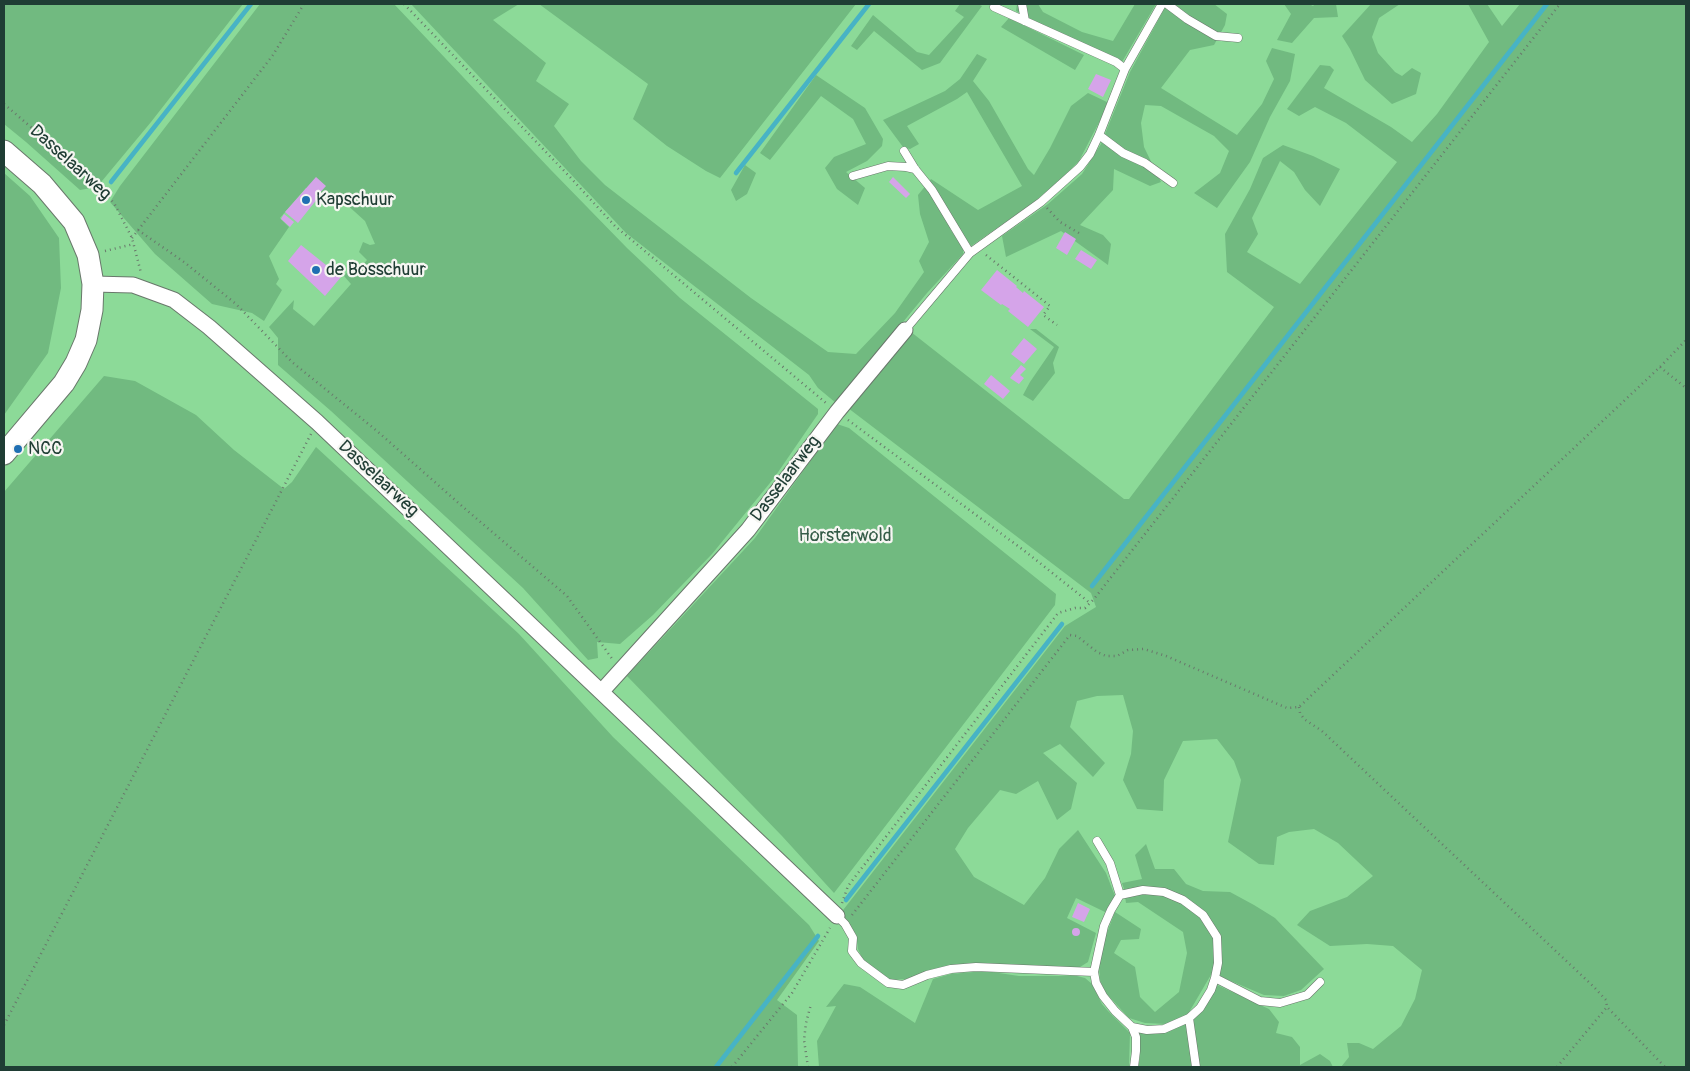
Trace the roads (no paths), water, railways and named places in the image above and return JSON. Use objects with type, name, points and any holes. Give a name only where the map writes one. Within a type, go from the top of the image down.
[{"type":"street","name":"Dasselaarweg","points":[[4,151],[42,184],[74,222],[88,256],[94,284],[92,310],[86,340],[76,364],[64,383],[4,454]]},
{"type":"street","name":"Dasselaarweg","points":[[94,284],[133,285],[140,287],[174,300],[209,327],[317,422],[841,920]]},
{"type":"street","name":"Dasselaarweg","points":[[602,691],[748,530],[837,412],[904,330]]},
{"type":"lane","points":[[1022,4],[1025,21]]},
{"type":"lane","points":[[904,330],[970,253],[1041,202],[1080,167],[1090,154],[1100,135],[1126,69],[1162,4]]},
{"type":"lane","points":[[1168,4],[1216,36],[1238,38]]},
{"type":"lane","points":[[994,7],[1116,62],[1126,69]]},
{"type":"lane","points":[[1100,135],[1123,153],[1145,163],[1173,183]]},
{"type":"lane","points":[[904,151],[932,190],[970,253]]},
{"type":"lane","points":[[853,176],[888,166],[916,169]]},
{"type":"lane","points":[[1097,841],[1110,863],[1120,895]]},
{"type":"lane","points":[[1132,1027],[1147,1030],[1164,1029],[1189,1018],[1200,1008],[1211,990],[1215,978],[1218,963],[1217,937],[1203,916],[1183,900],[1164,892],[1143,890],[1120,895],[1104,926],[1094,972],[1096,983],[1104,996],[1115,1011],[1132,1027],[1136,1037],[1134,1067]]},
{"type":"lane","points":[[841,920],[853,938],[852,951],[861,963],[888,983],[903,984],[951,969],[976,967],[1094,972]]},
{"type":"lane","points":[[1215,978],[1260,1001],[1280,1003],[1307,995],[1320,982]]},
{"type":"lane","points":[[1189,1018],[1196,1067]]},
{"type":"waterway","points":[[111,182],[251,4]]},
{"type":"waterway","points":[[736,173],[869,4]]},
{"type":"waterway","points":[[1092,586],[1547,4]]},
{"type":"waterway","points":[[846,900],[1062,624]]},
{"type":"waterway","points":[[716,1067],[818,936]]},
{"type":"place","name":"Kapschuur","points":[[306,200]]},
{"type":"place","name":"de Bosschuur","points":[[316,270]]},
{"type":"place","name":"NCC","points":[[18,449]]},
{"type":"park label","name":"Horsterwold","points":[[845,536]]}]
